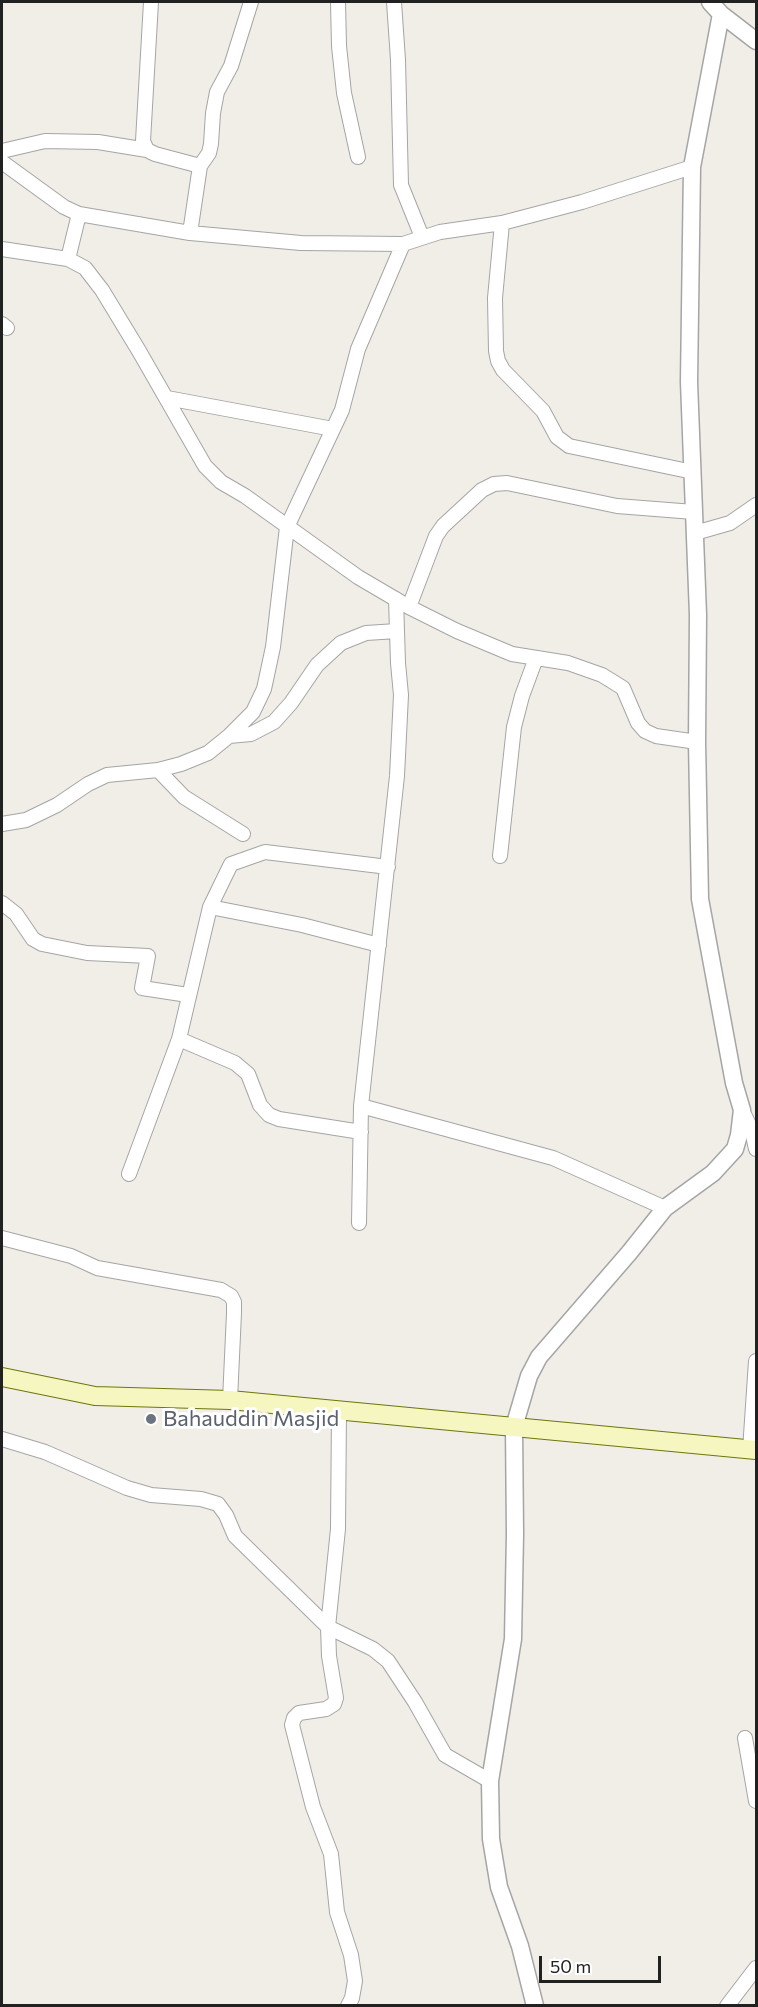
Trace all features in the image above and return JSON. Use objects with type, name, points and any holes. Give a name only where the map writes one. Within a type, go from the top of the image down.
[{"type":"main road","points":[[2,1377],[95,1396],[230,1400],[753,1450]]},
{"type":"street","points":[[147,150],[143,141],[151,2]]},
{"type":"street","points":[[190,233],[200,166],[209,153],[211,144],[217,92],[231,66],[251,2]]},
{"type":"street","points":[[338,2],[339,46],[344,93],[358,156]]},
{"type":"street","points":[[394,2],[401,185],[422,237]]},
{"type":"street","points":[[718,6],[756,41]]},
{"type":"street","points":[[718,6],[692,167],[689,382],[698,615],[697,742],[700,899],[729,1060],[742,1110],[752,1131],[756,1149]]},
{"type":"street","points":[[2,151],[45,141],[98,142],[147,150],[200,166]]},
{"type":"street","points":[[2,162],[64,207],[79,214],[190,233],[301,243],[403,244],[440,232],[501,223],[582,202],[692,167]]},
{"type":"street","points":[[68,259],[79,214]]},
{"type":"street","points":[[501,223],[495,298],[496,351],[498,362],[503,370],[543,411],[557,437],[569,446],[693,472]]},
{"type":"street","points":[[2,825],[26,820],[57,806],[88,784],[106,775],[158,770],[182,764],[208,753],[254,712],[264,689],[273,647],[286,527],[342,410],[358,349],[403,244]]},
{"type":"street","points":[[2,249],[68,259],[85,268],[102,290],[205,466],[221,482],[358,577],[409,607],[457,631],[512,654],[568,663],[602,675],[623,688],[638,723],[645,731],[656,736],[697,742]]},
{"type":"street","points":[[167,398],[333,429]]},
{"type":"street","points":[[409,607],[436,536],[443,526],[482,490],[494,484],[507,483],[618,506],[694,512]]},
{"type":"street","points":[[695,533],[730,523],[756,506]]},
{"type":"street","points":[[359,1223],[361,1106],[397,776],[401,706],[396,599]]},
{"type":"street","points":[[229,736],[251,734],[274,722],[291,703],[317,665],[341,643],[366,633],[397,632]]},
{"type":"street","points":[[500,856],[514,727],[536,658]]},
{"type":"street","points":[[158,770],[184,797],[243,834]]},
{"type":"street","points":[[129,1174],[179,1039],[210,907],[231,864],[265,852],[387,867]]},
{"type":"street","points":[[2,903],[16,914],[33,939],[42,944],[87,953],[148,956],[141,988],[188,995]]},
{"type":"street","points":[[210,907],[302,925],[379,945]]},
{"type":"street","points":[[179,1039],[235,1063],[248,1074],[260,1105],[268,1115],[279,1119],[361,1132]]},
{"type":"street","points":[[361,1106],[553,1158],[665,1208]]},
{"type":"street","points":[[535,2006],[520,1946],[500,1887],[491,1839],[490,1781],[513,1639],[514,1426],[529,1376],[538,1357],[665,1208],[712,1173],[735,1149],[742,1110]]},
{"type":"street","points":[[2,1238],[71,1256],[97,1268],[221,1290],[231,1296],[234,1302],[234,1313],[230,1400]]},
{"type":"street","points":[[753,1450],[756,1361]]},
{"type":"street","points":[[339,1410],[338,1530],[328,1627],[329,1656],[336,1692],[334,1704],[326,1709],[299,1713],[292,1725],[313,1807],[331,1854],[337,1912],[351,1955],[355,1981],[348,2006]]},
{"type":"street","points":[[2,1439],[45,1452],[127,1488],[151,1495],[201,1499],[218,1504],[236,1536],[328,1627],[373,1649],[388,1661],[415,1702],[445,1755],[490,1781]]},
{"type":"street","points":[[746,1738],[756,1801]]},
{"type":"street","points":[[727,2006],[756,1968]]},
{"type":"place","name":"Bahauddin Masjid","points":[[151,1419]]}]
